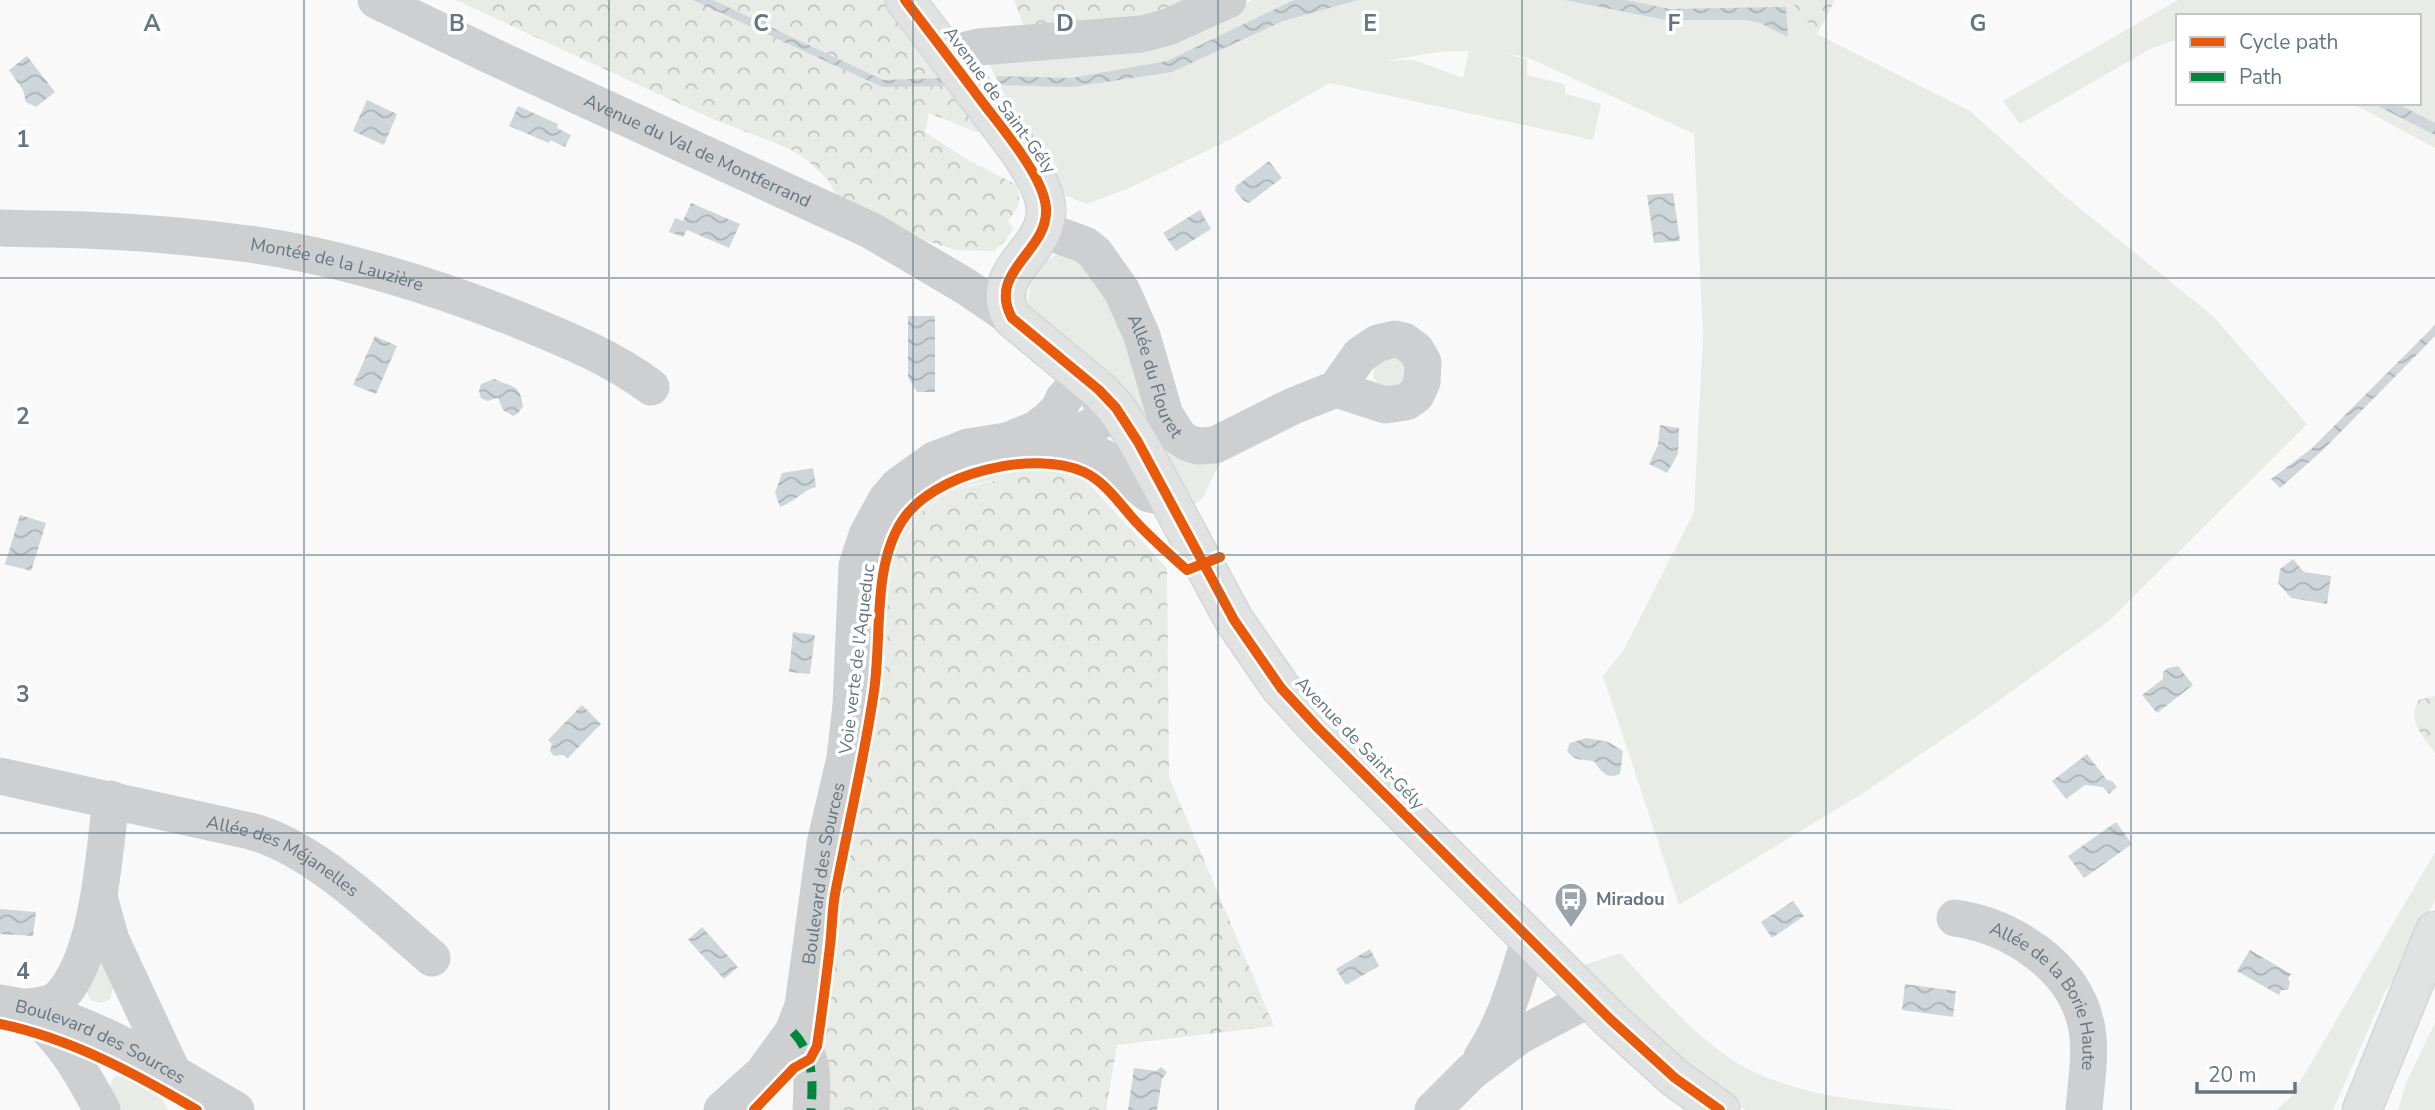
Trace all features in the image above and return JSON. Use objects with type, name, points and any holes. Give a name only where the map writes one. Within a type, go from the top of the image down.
[{"type":"street","name":"Avenue du Val de Montferrand","points":[[376,0],[870,230],[965,286],[1012,318]]},
{"type":"street","name":"Avenue de Saint-Gély","points":[[905,0],[1012,142],[1043,192],[1046,210],[1040,231],[1006,286],[1005,305],[1012,318],[1091,384],[1129,426],[1234,620],[1281,688],[1589,999],[1675,1079],[1720,1110]]},
{"type":"street","points":[[950,58],[962,51],[979,47],[1142,34],[1168,27],[1228,0]]},
{"type":"street","name":"Montée de la Lauzière","points":[[0,228],[105,231],[185,238],[251,245],[315,257],[376,273],[497,312],[607,359],[632,372],[651,387]]},
{"type":"street","name":"Allée du Flouret","points":[[1040,231],[1085,245],[1095,253],[1122,290],[1142,336],[1165,415],[1180,437],[1188,443],[1198,446],[1215,445],[1293,406],[1336,389]]},
{"type":"street","name":"Boulevard des Sources","points":[[1024,442],[1059,409],[1064,398],[1091,384]]},
{"type":"street","name":"Boulevard des Sources","points":[[722,1110],[763,1073],[793,1032],[803,1006],[825,844],[845,758],[851,705],[857,566],[860,550],[886,500],[898,486],[948,453],[968,447],[1024,442],[1077,448],[1102,457],[1149,494],[1168,498]]},
{"type":"street","name":"Allée des Méjanelles","points":[[0,776],[250,831],[284,843],[347,886],[432,958]]},
{"type":"street","points":[[13,1005],[48,1004],[60,998],[76,974],[90,936],[98,896],[111,799]]},
{"type":"street","points":[[98,896],[111,940],[187,1100],[187,1110]]},
{"type":"street","name":"Allée de la Borie Haute","points":[[1955,918],[1975,920],[1995,927],[2036,952],[2060,974],[2078,999],[2087,1027],[2084,1110]]},
{"type":"street","points":[[2362,1110],[2435,930]]},
{"type":"street","points":[[1471,1072],[1497,1033],[1530,939]]},
{"type":"street","points":[[89,1028],[108,1031],[130,1019],[130,990],[126,970]]},
{"type":"street","points":[[1433,1110],[1471,1072],[1519,1036],[1589,999]]},
{"type":"street","points":[[13,1005],[56,1035],[76,1061],[103,1110]]},
{"type":"street","name":"Boulevard des Sources","points":[[13,1005],[89,1028],[236,1110]]},
{"type":"street","points":[[793,1032],[804,1044],[810,1059],[811,1110]]},
{"type":"street","points":[[103,1110],[99,1083],[105,1065],[112,1057],[136,1052]]},
{"type":"green space","points":[[456,0],[886,0],[986,132],[976,132],[929,113],[925,132],[968,160],[1017,185],[1018,204],[1008,221],[1013,229],[994,251],[955,250],[925,240],[837,197],[828,180],[807,160],[790,149],[708,117]]},
{"type":"green space","points":[[1014,0],[1188,0],[1161,13],[1026,32]]},
{"type":"green space","points":[[1253,0],[1742,0],[1794,5],[1817,34],[1970,111],[2060,192],[2214,317],[2307,424],[2110,620],[1979,715],[1860,795],[1679,905],[1603,676],[1623,651],[1694,512],[1703,337],[1694,134],[1529,58],[1495,51],[1527,59],[1527,75],[1564,84],[1566,94],[1601,104],[1593,140],[1330,83],[1231,139],[1129,188],[1087,204],[1066,196],[1030,145],[987,60],[1211,19]],"holes":[[[1469,51],[1463,78],[1414,60],[1386,61],[1438,52]]]},
{"type":"green space","points":[[1742,0],[1835,0],[1817,34],[1794,5]]},
{"type":"green space","points":[[2178,0],[2435,0],[2435,148],[2356,105],[2421,105],[2421,14],[2176,14],[2176,40],[2150,49],[2020,124],[2003,101]]},
{"type":"green space","points":[[1060,253],[1073,254],[1105,286],[1149,400],[1222,458],[1203,498],[1189,508],[1028,312],[1029,293],[1034,277],[1044,264]]},
{"type":"green space","points":[[1389,352],[1410,367],[1401,387],[1380,386],[1374,378],[1373,367]]},
{"type":"green space","points":[[988,457],[1069,457],[1100,475],[1089,484],[1060,476],[1037,475],[1015,476],[966,486],[933,504],[917,520],[905,539],[892,583],[887,653],[831,1026],[815,1027],[872,575],[889,522],[922,485]]},
{"type":"green space","points":[[1022,474],[1070,475],[1089,484],[1167,568],[1169,777],[1274,1026],[1117,1045],[1106,1110],[825,1110],[821,1056],[826,1009],[843,887],[875,728],[887,653],[888,599],[900,548],[922,512],[945,496],[956,490]]},
{"type":"green space","points":[[2435,696],[2435,753],[2421,734],[2414,714],[2419,700]]},
{"type":"green space","points":[[2435,852],[2435,899],[2413,952],[2386,989],[2333,1110],[2276,1110],[2291,1097]]},
{"type":"green space","points":[[97,953],[113,987],[110,999],[101,1003],[90,1000],[86,988]]},
{"type":"green space","points":[[1620,953],[1699,1034],[1728,1057],[1752,1071],[1779,1082],[1838,1097],[1956,1110],[1745,1110],[1702,1086],[1578,967]]},
{"type":"green space","points":[[2435,1023],[2435,1110],[2398,1110],[2406,1083]]},
{"type":"green space","points":[[117,1076],[147,1087],[159,1097],[168,1110],[121,1110],[109,1088]]},
{"type":"water","points":[[693,0],[713,0],[883,80],[944,78],[945,86],[882,87]]},
{"type":"water","points":[[1294,0],[1358,0],[1283,21],[1172,72],[1072,87],[999,85],[996,76],[1072,78],[1167,61]]},
{"type":"water","points":[[1565,0],[1625,0],[1670,9],[1786,7],[1788,37],[1760,23],[1747,20],[1666,20]]},
{"type":"water","points":[[27,56],[55,92],[36,107],[26,102],[23,90],[9,70]]},
{"type":"water","points":[[367,100],[397,114],[384,145],[353,131]]},
{"type":"water","points":[[2376,105],[2400,105],[2435,123],[2435,135]]},
{"type":"water","points":[[518,106],[558,124],[557,128],[571,135],[565,147],[509,126]]},
{"type":"water","points":[[1269,161],[1282,178],[1249,203],[1244,201],[1235,191],[1236,186]]},
{"type":"water","points":[[1673,193],[1680,241],[1654,243],[1647,195]]},
{"type":"water","points":[[691,203],[740,224],[729,248],[687,230],[683,237],[669,232],[675,218],[683,221]]},
{"type":"water","points":[[1200,210],[1211,229],[1176,251],[1163,233]]},
{"type":"water","points":[[908,316],[935,316],[935,392],[917,392],[908,377]]},
{"type":"water","points":[[2435,325],[2435,336],[2323,450],[2280,488],[2271,479],[2311,449]]},
{"type":"water","points":[[375,336],[397,346],[376,394],[353,385]]},
{"type":"water","points":[[494,379],[518,390],[523,407],[517,414],[513,416],[503,410],[498,398],[487,401],[481,398],[481,384]]},
{"type":"water","points":[[1660,425],[1679,428],[1678,454],[1667,473],[1649,464],[1658,445]]},
{"type":"water","points":[[813,468],[816,487],[780,507],[775,493],[782,473]]},
{"type":"water","points":[[20,515],[46,523],[31,571],[5,564]]},
{"type":"water","points":[[2293,559],[2304,572],[2331,576],[2327,604],[2291,598],[2278,583],[2280,569]]},
{"type":"water","points":[[793,632],[815,635],[810,674],[789,672]]},
{"type":"water","points":[[2178,666],[2193,685],[2157,713],[2142,695],[2163,679],[2163,672]]},
{"type":"water","points":[[582,705],[601,724],[568,758],[563,755],[554,756],[550,751],[552,744],[548,740]]},
{"type":"water","points":[[1587,738],[1608,742],[1623,751],[1620,774],[1608,775],[1602,772],[1595,762],[1570,754],[1567,750],[1570,743]]},
{"type":"water","points":[[2087,754],[2107,780],[2117,787],[2109,794],[2103,787],[2085,785],[2066,799],[2052,781]]},
{"type":"water","points":[[2116,822],[2132,844],[2084,878],[2068,856]]},
{"type":"water","points":[[1793,901],[1804,916],[1772,938],[1761,922]]},
{"type":"water","points":[[0,909],[36,912],[33,936],[0,934]]},
{"type":"water","points":[[702,927],[738,967],[724,979],[688,940]]},
{"type":"water","points":[[1370,949],[1379,966],[1346,985],[1336,969]]},
{"type":"water","points":[[2250,950],[2291,974],[2288,990],[2281,990],[2279,995],[2237,971]]},
{"type":"water","points":[[1905,984],[1956,991],[1953,1017],[1902,1010]]},
{"type":"water","points":[[1161,1067],[1167,1072],[1162,1079],[1157,1110],[1128,1110],[1134,1068],[1156,1071]]},
{"type":"marked path","points":[[793,1032],[805,1049],[811,1068],[811,1110]]},
{"type":"cycle path","points":[[905,0],[1021,153],[1043,196],[1046,208],[1044,223],[1038,237],[1012,274],[1007,287],[1006,302],[1012,318],[1099,390],[1116,408],[1138,442],[1234,620],[1281,688],[1611,1020],[1675,1078],[1720,1110]]},
{"type":"cycle path","name":"Voie verte de l'Aqueduc","points":[[754,1110],[794,1068],[810,1059],[817,1046],[835,894],[874,691],[882,581],[893,539],[902,521],[916,504],[960,478],[986,470],[1039,463],[1063,466],[1092,476],[1187,570],[1220,557]]},
{"type":"cycle path","points":[[0,1024],[27,1030],[77,1048],[126,1070],[197,1110]]},
{"type":"place","name":"Miradou","points":[[1571,929]]}]
